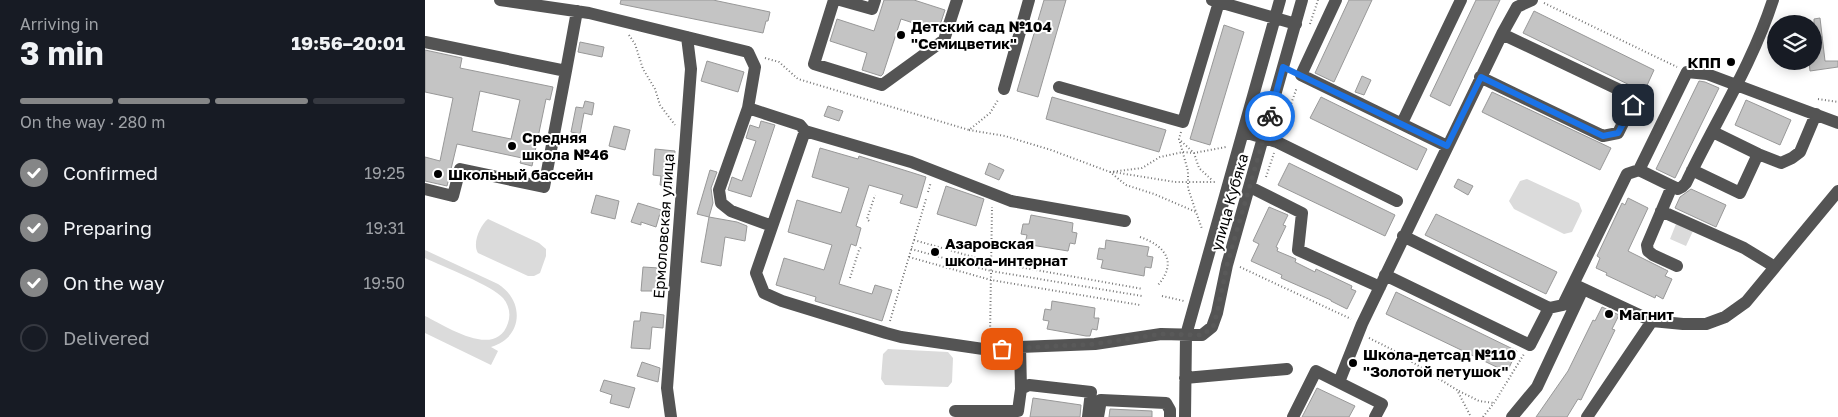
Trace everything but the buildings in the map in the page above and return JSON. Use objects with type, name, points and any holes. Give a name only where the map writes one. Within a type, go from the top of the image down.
[{"type":"street","points":[[500,0],[534,3],[583,12],[748,52],[755,67],[748,108],[719,190],[721,203],[731,211],[772,226]]},
{"type":"street","points":[[425,189],[453,196],[459,170],[544,186],[566,71],[583,12],[592,0]]},
{"type":"street","points":[[834,0],[814,64],[882,85],[944,40],[957,0]]},
{"type":"street","points":[[841,0],[872,10],[875,0]]},
{"type":"street","points":[[1004,89],[1029,0]]},
{"type":"street","name":"улица Кубяка","points":[[1185,417],[1186,336],[1280,0]]},
{"type":"street","name":"улица Кубяка","points":[[1186,336],[1202,335],[1213,327],[1227,265],[1255,190],[1264,138],[1302,0]]},
{"type":"street","points":[[1301,75],[1336,0]]},
{"type":"street","points":[[1402,123],[1461,0]]},
{"type":"street","points":[[1339,382],[1359,331],[1403,236],[1502,34],[1517,7],[1532,0]]},
{"type":"street","points":[[1403,236],[1549,308],[1563,305],[1627,174],[1639,170],[1678,189],[1682,187],[1744,73],[1764,30],[1773,0]]},
{"type":"street","points":[[1059,87],[1183,122],[1215,1],[1295,24]]},
{"type":"street","points":[[1481,77],[1603,136],[1618,133],[1633,105],[1626,94],[1502,34]]},
{"type":"street","name":"Ермоловская улица","points":[[671,417],[667,388],[691,69],[687,37]]},
{"type":"street","points":[[425,42],[566,71]]},
{"type":"street","points":[[1283,67],[1447,146]]},
{"type":"street","points":[[1639,170],[1687,72],[1707,74],[1838,123]]},
{"type":"street","points":[[748,108],[800,125],[805,131],[911,162],[1011,201],[1125,221]]},
{"type":"street","points":[[1713,132],[1781,163],[1800,152],[1815,114]]},
{"type":"street","points":[[805,131],[756,273],[764,292],[782,301],[901,337],[989,350],[1095,344],[1161,334],[1186,336]]},
{"type":"street","points":[[1244,132],[1277,142],[1397,201]]},
{"type":"street","points":[[1692,170],[1740,193],[1759,154]]},
{"type":"street","points":[[1672,186],[1647,245],[1648,251],[1653,255],[1677,266]]},
{"type":"street","points":[[1255,190],[1302,213],[1298,250],[1380,287]]},
{"type":"street","points":[[1512,417],[1537,387],[1580,287],[1652,321],[1706,324],[1725,317],[1746,302],[1838,191]]},
{"type":"street","points":[[1661,211],[1743,248],[1775,267]]},
{"type":"street","points":[[1385,275],[1530,345],[1549,308]]},
{"type":"street","points":[[1587,417],[1652,321]]},
{"type":"street","points":[[955,411],[1018,414],[1021,389],[1020,347]]},
{"type":"street","points":[[1185,378],[1287,369]]},
{"type":"street","points":[[1293,417],[1316,371],[1382,404],[1375,417]]},
{"type":"street","points":[[1021,389],[1029,385],[1091,392],[1089,417]]},
{"type":"street","points":[[1098,417],[1101,400],[1166,403],[1170,410],[1170,417]]},
{"type":"path","points":[[1537,0],[1687,72]]},
{"type":"path","points":[[617,20],[635,44],[643,69],[655,89],[660,104],[686,138]]},
{"type":"path","points":[[1255,190],[1277,142],[1301,75]]},
{"type":"path","points":[[1818,99],[1838,102]]},
{"type":"path","points":[[1183,122],[1179,139],[1188,171],[1187,188],[1202,229]]},
{"type":"path","points":[[969,130],[1005,136],[1110,172],[1175,182],[1221,182]]},
{"type":"path","points":[[1179,139],[1194,153],[1199,168],[1213,181]]},
{"type":"path","points":[[1110,172],[1142,168],[1160,156],[1183,152],[1194,153],[1231,146]]},
{"type":"path","points":[[1110,172],[1125,185],[1153,194],[1196,212]]},
{"type":"path","points":[[989,350],[992,193]]},
{"type":"path","points":[[869,222],[867,219],[875,195]]},
{"type":"path","points":[[886,333],[926,199]]},
{"type":"path","points":[[1140,237],[1153,241],[1164,251],[1169,264],[1165,278],[1157,286]]},
{"type":"path","points":[[914,240],[991,262],[1143,289]]},
{"type":"path","points":[[850,278],[861,247]]},
{"type":"path","points":[[911,249],[991,271],[1142,296]]},
{"type":"path","points":[[909,257],[991,280],[1140,306]]},
{"type":"path","points":[[1237,261],[1240,267],[1393,350],[1457,390],[1479,401],[1494,404]]},
{"type":"path","points":[[1483,417],[1494,404],[1530,345]]},
{"type":"path","points":[[1457,390],[1471,417]]},
{"type":"shaded area","points":[[1527,179],[1579,203],[1582,211],[1572,232],[1564,234],[1514,209],[1509,201],[1520,181]]},
{"type":"shaded area","points":[[488,219],[539,243],[546,249],[546,256],[540,273],[528,276],[478,253],[476,240],[482,226]]},
{"type":"shaded area","points":[[1676,224],[1693,231],[1686,246],[1670,239]]},
{"type":"shaded area","points":[[425,250],[498,284],[507,291],[513,300],[517,318],[514,328],[502,342],[491,347],[498,351],[491,365],[425,333],[425,316],[470,337],[482,340],[493,339],[502,334],[508,323],[509,310],[507,304],[503,298],[489,288],[425,258]]},
{"type":"shaded area","points":[[888,349],[948,352],[953,358],[952,382],[948,387],[885,385],[881,379],[883,354]]},
{"type":"way so far","points":[[1002,349],[1095,344],[1161,334],[1202,335],[1213,327],[1227,265],[1270,116]]},
{"type":"place","name":"Детский сад №104 \"Семицветик\"","points":[[901,35]]},
{"type":"place","name":"КПП","points":[[1731,62]]},
{"type":"place","name":"Средняя школа №46","points":[[512,146]]},
{"type":"place","name":"Школьный бассейн","points":[[438,174]]},
{"type":"place","name":"Азаровская школа-интернат","points":[[935,252]]},
{"type":"place","name":"Магнит","points":[[1609,314]]},
{"type":"place","name":"Школа-детсад №110 \"Золотой петушок\"","points":[[1353,363]]},
{"type":"route","points":[[1270,116],[1283,67],[1447,146],[1481,77],[1603,136],[1618,133],[1633,105]]}]
